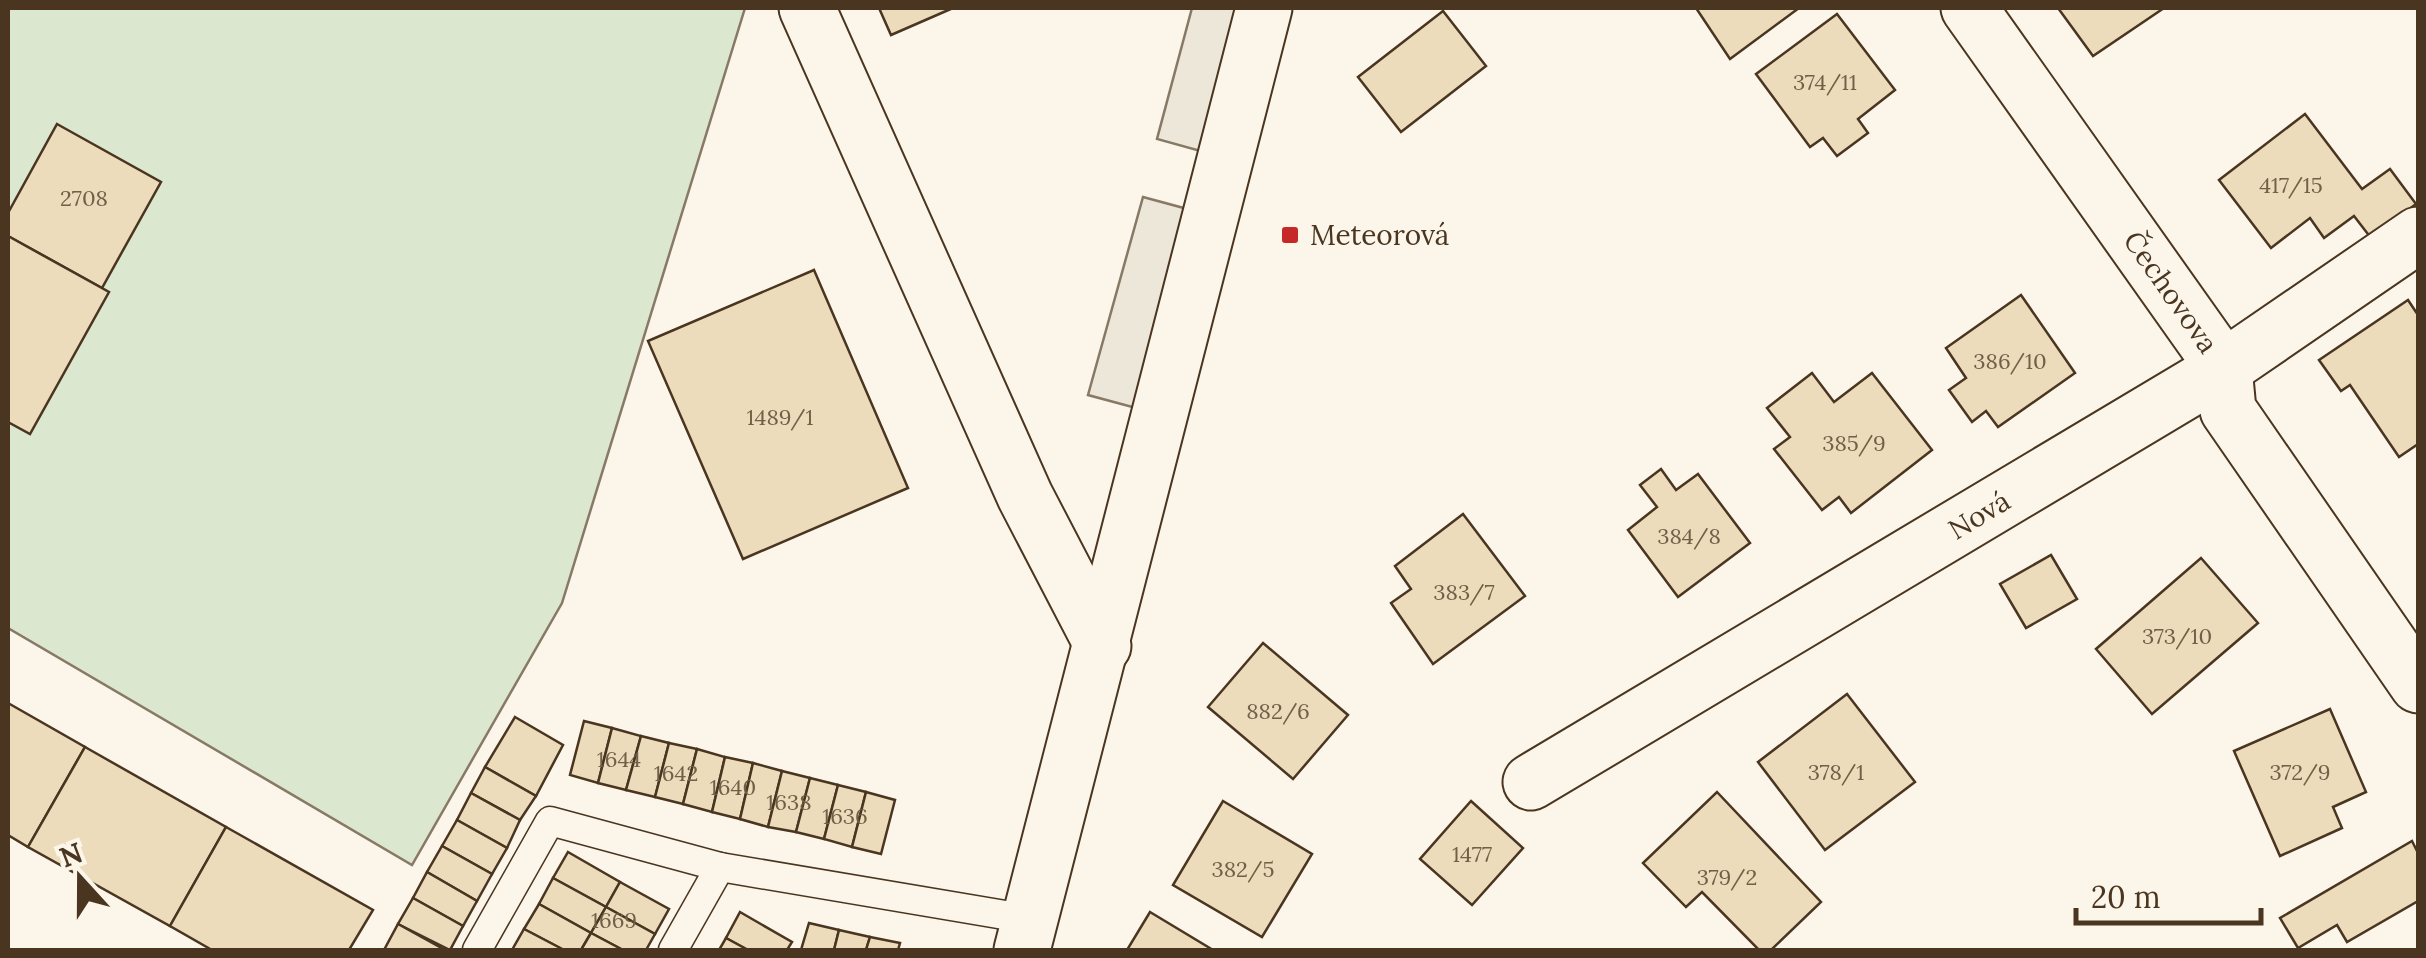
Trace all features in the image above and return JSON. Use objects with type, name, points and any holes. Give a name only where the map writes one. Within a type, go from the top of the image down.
[{"type":"street","points":[[806,8],[1017,479],[1103,646]]},
{"type":"street","points":[[1025,935],[1103,646],[1264,8]]},
{"type":"street","name":"Čechovova","points":[[1969,8],[2224,368],[2228,410],[2418,684]]},
{"type":"street","name":"Nová","points":[[1532,782],[2224,368],[2418,235]]},
{"type":"lane","points":[[477,950],[550,821],[720,867],[1025,935]]},
{"type":"lane","points":[[672,950],[720,867]]},
{"type":"green space","points":[[8,8],[745,8],[562,603],[412,865],[8,628]]},
{"type":"shaded area","points":[[1192,8],[1242,8],[1204,152],[1157,139]]},
{"type":"shaded area","points":[[1143,197],[1191,210],[1136,408],[1088,395]]},
{"type":"building","points":[[879,8],[953,8],[891,35]]},
{"type":"building","points":[[1696,8],[1799,8],[1730,59]]},
{"type":"building","points":[[2058,8],[2164,8],[2093,56]]},
{"type":"building","points":[[1443,11],[1486,66],[1401,132],[1358,77]]},
{"type":"building","points":[[1837,14],[1895,90],[1858,119],[1868,133],[1837,156],[1823,138],[1810,147],[1756,74]]},
{"type":"building","points":[[2305,114],[2362,189],[2390,169],[2416,204],[2371,238],[2354,216],[2324,238],[2310,218],[2271,248],[2219,180]]},
{"type":"building","points":[[57,124],[161,182],[102,288],[8,236],[8,213]]},
{"type":"building","points":[[8,236],[109,292],[30,434],[8,422]]},
{"type":"building","points":[[814,270],[908,488],[743,559],[648,341]]},
{"type":"building","points":[[2021,295],[2075,373],[1998,427],[1986,411],[1972,422],[1949,390],[1966,378],[1946,348]]},
{"type":"building","points":[[2408,300],[2418,315],[2418,444],[2399,457],[2350,385],[2341,391],[2319,360]]},
{"type":"building","points":[[1812,373],[1834,402],[1872,373],[1932,450],[1851,513],[1839,497],[1822,510],[1774,449],[1790,437],[1767,408]]},
{"type":"building","points":[[1661,469],[1676,490],[1698,474],[1750,543],[1678,597],[1628,530],[1657,507],[1640,485]]},
{"type":"building","points":[[1463,514],[1525,596],[1433,664],[1391,603],[1411,589],[1395,566]]},
{"type":"building","points":[[2051,555],[2077,599],[2026,628],[2000,584]]},
{"type":"building","points":[[2201,558],[2258,623],[2152,714],[2096,649]]},
{"type":"building","points":[[1263,643],[1348,715],[1293,779],[1208,707]]},
{"type":"building","points":[[1847,694],[1915,782],[1825,850],[1758,762]]},
{"type":"building","points":[[8,703],[85,747],[28,847],[8,835]]},
{"type":"building","points":[[2330,709],[2366,792],[2333,807],[2342,828],[2280,856],[2234,751]]},
{"type":"building","points":[[515,717],[563,745],[536,796],[485,767]]},
{"type":"building","points":[[584,721],[612,728],[598,783],[570,775]]},
{"type":"building","points":[[612,728],[641,736],[626,790],[598,783]]},
{"type":"building","points":[[641,736],[669,743],[655,797],[626,790]]},
{"type":"building","points":[[669,743],[697,749],[683,804],[655,797]]},
{"type":"building","points":[[85,747],[226,827],[170,926],[28,847]]},
{"type":"building","points":[[697,749],[725,757],[712,812],[683,804]]},
{"type":"building","points":[[725,757],[753,763],[740,819],[712,812]]},
{"type":"building","points":[[753,763],[782,771],[768,827],[740,819]]},
{"type":"building","points":[[485,767],[536,796],[520,820],[471,793]]},
{"type":"building","points":[[782,771],[810,778],[796,832],[768,827]]},
{"type":"building","points":[[810,778],[838,785],[824,839],[796,832]]},
{"type":"building","points":[[838,785],[866,792],[852,847],[824,839]]},
{"type":"building","points":[[866,792],[895,800],[881,854],[852,847]]},
{"type":"building","points":[[1717,792],[1821,902],[1771,950],[1759,950],[1702,892],[1686,907],[1643,863]]},
{"type":"building","points":[[471,793],[520,820],[507,848],[457,820]]},
{"type":"building","points":[[1223,801],[1312,854],[1262,937],[1173,885]]},
{"type":"building","points":[[1471,801],[1523,848],[1472,905],[1420,859]]},
{"type":"building","points":[[457,820],[507,848],[492,874],[442,846]]},
{"type":"building","points":[[226,827],[373,910],[349,950],[212,950],[170,926]]},
{"type":"building","points":[[2412,841],[2418,853],[2418,901],[2347,942],[2337,925],[2298,948],[2280,918]]},
{"type":"building","points":[[442,846],[492,874],[477,901],[427,872]]},
{"type":"building","points":[[568,852],[620,882],[606,907],[553,878]]},
{"type":"building","points":[[427,872],[477,901],[463,926],[413,898]]},
{"type":"building","points":[[553,878],[606,907],[591,933],[539,904]]},
{"type":"building","points":[[620,882],[669,909],[655,934],[606,907]]},
{"type":"building","points":[[413,898],[463,926],[450,950],[398,924]]},
{"type":"building","points":[[539,904],[591,933],[581,950],[564,950],[524,929]]},
{"type":"building","points":[[606,907],[655,934],[646,950],[623,950],[591,933]]},
{"type":"building","points":[[740,912],[792,942],[787,950],[748,950],[726,938]]},
{"type":"building","points":[[1150,912],[1213,950],[1127,950]]},
{"type":"building","points":[[809,923],[839,930],[834,950],[801,950]]},
{"type":"building","points":[[398,924],[445,950],[384,950]]},
{"type":"building","points":[[524,929],[564,950],[512,950]]},
{"type":"building","points":[[839,930],[870,937],[866,950],[834,950]]},
{"type":"building","points":[[591,933],[623,950],[581,950]]},
{"type":"building","points":[[870,937],[900,943],[898,950],[866,950]]},
{"type":"building","points":[[726,938],[748,950],[719,950]]},
{"type":"place","name":"Meteorová","points":[[1290,235]]}]
